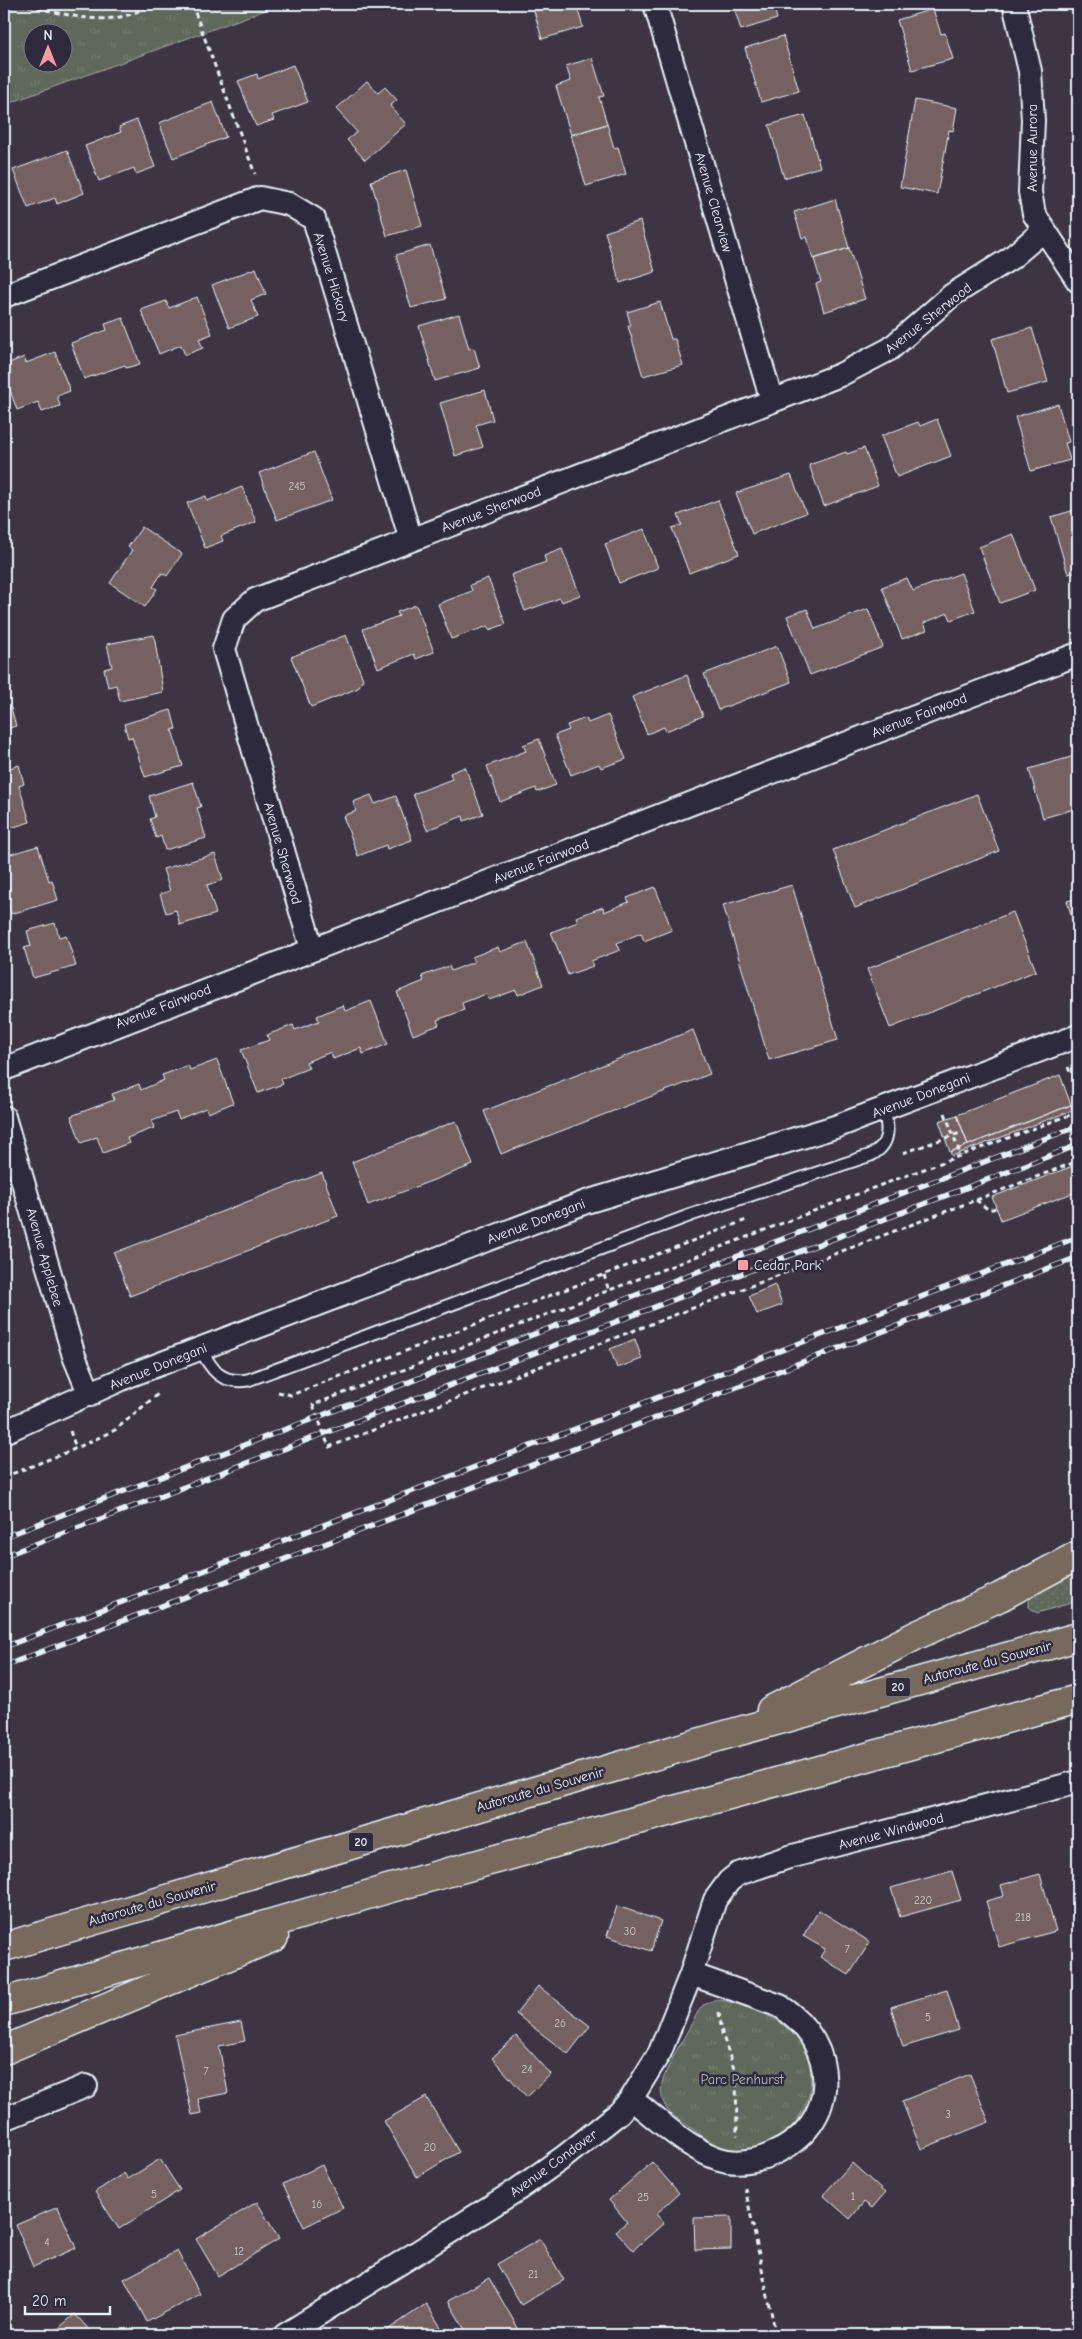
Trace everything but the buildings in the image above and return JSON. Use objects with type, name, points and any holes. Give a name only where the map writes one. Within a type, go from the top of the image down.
[{"type":"highway","points":[[718,1737],[917,1635],[1000,1597],[1078,1555]]},
{"type":"highway","name":"Autoroute du Souvenir","points":[[4,1947],[718,1737],[1078,1637]]},
{"type":"highway","points":[[4,2002],[391,1888],[1078,1699]]},
{"type":"highway","points":[[4,2050],[391,1888]]},
{"type":"street","name":"Avenue Clearview","points":[[655,4],[772,401]]},
{"type":"street","name":"Avenue Aurora","points":[[1014,4],[1030,71],[1033,120],[1030,192],[1034,214],[1078,281]]},
{"type":"street","name":"Avenue Hickory","points":[[4,296],[260,198],[289,204],[314,219],[411,540]]},
{"type":"street","name":"Avenue Sherwood","points":[[312,949],[224,649],[234,619],[255,600],[840,376],[890,349],[952,296],[1011,258],[1044,231]]},
{"type":"street","name":"Avenue Fairwood","points":[[4,1068],[1078,654]]},
{"type":"street","name":"Avenue Donegani","points":[[4,1432],[90,1395],[124,1378],[586,1202],[795,1140],[884,1110],[1078,1036]]},
{"type":"street","name":"Avenue Applebee","points":[[4,1117],[74,1356],[90,1395]]},
{"type":"street","name":"Avenue Windwood","points":[[715,1900],[729,1881],[738,1874],[759,1866],[1078,1782]]},
{"type":"street","name":"Avenue Condover","points":[[285,2335],[517,2190],[604,2126],[631,2099],[660,2052],[691,1974],[715,1900]]},
{"type":"street","points":[[631,2099],[702,2152],[740,2162],[768,2156],[784,2149],[801,2136],[817,2112],[824,2083],[822,2062],[817,2044],[810,2032],[791,2013],[780,2006],[691,1974]]},
{"type":"street","points":[[4,2119],[86,2086]]},
{"type":"lane","points":[[200,1348],[212,1370],[221,1377],[235,1381],[248,1380],[691,1215],[871,1155],[882,1148],[887,1135],[884,1110]]},
{"type":"path","points":[[4,5],[14,4]]},
{"type":"path","points":[[20,4],[99,21],[137,14],[151,4]]},
{"type":"path","points":[[192,4],[256,177]]},
{"type":"path","points":[[1068,1066],[1070,1072],[1078,1070]]},
{"type":"path","points":[[1078,1112],[313,1405],[329,1447],[1078,1161]]},
{"type":"path","points":[[944,1113],[961,1156]]},
{"type":"path","points":[[902,1154],[964,1132]]},
{"type":"path","points":[[976,1200],[989,1210],[996,1208]]},
{"type":"path","points":[[604,1275],[609,1292]]},
{"type":"path","name":"Avenue Donegani","points":[[4,1477],[115,1430],[142,1405],[161,1392]]},
{"type":"path","points":[[67,1424],[76,1448]]},
{"type":"path","points":[[719,2009],[722,2033],[736,2075],[737,2141]]},
{"type":"path","points":[[745,2184],[776,2335]]},
{"type":"green space","points":[[4,4],[282,4],[4,105]]},
{"type":"green space","points":[[1078,1563],[1078,1601],[1037,1613],[1029,1607],[1029,1596]]},
{"type":"green space","name":"Parc Penhurst","points":[[717,2000],[757,2011],[788,2029],[806,2052],[811,2078],[806,2104],[792,2126],[771,2142],[745,2150],[716,2145],[706,2139],[667,2109],[661,2093],[664,2076],[698,2012],[703,2005]]},
{"type":"railway","points":[[4,1537],[1078,1126]]},
{"type":"railway","points":[[4,1556],[1078,1145]]},
{"type":"railway","points":[[4,1647],[1078,1237]]},
{"type":"railway","points":[[4,1666],[1078,1257]]},
{"type":"place","name":"Cedar Park","points":[[743,1265]]}]
